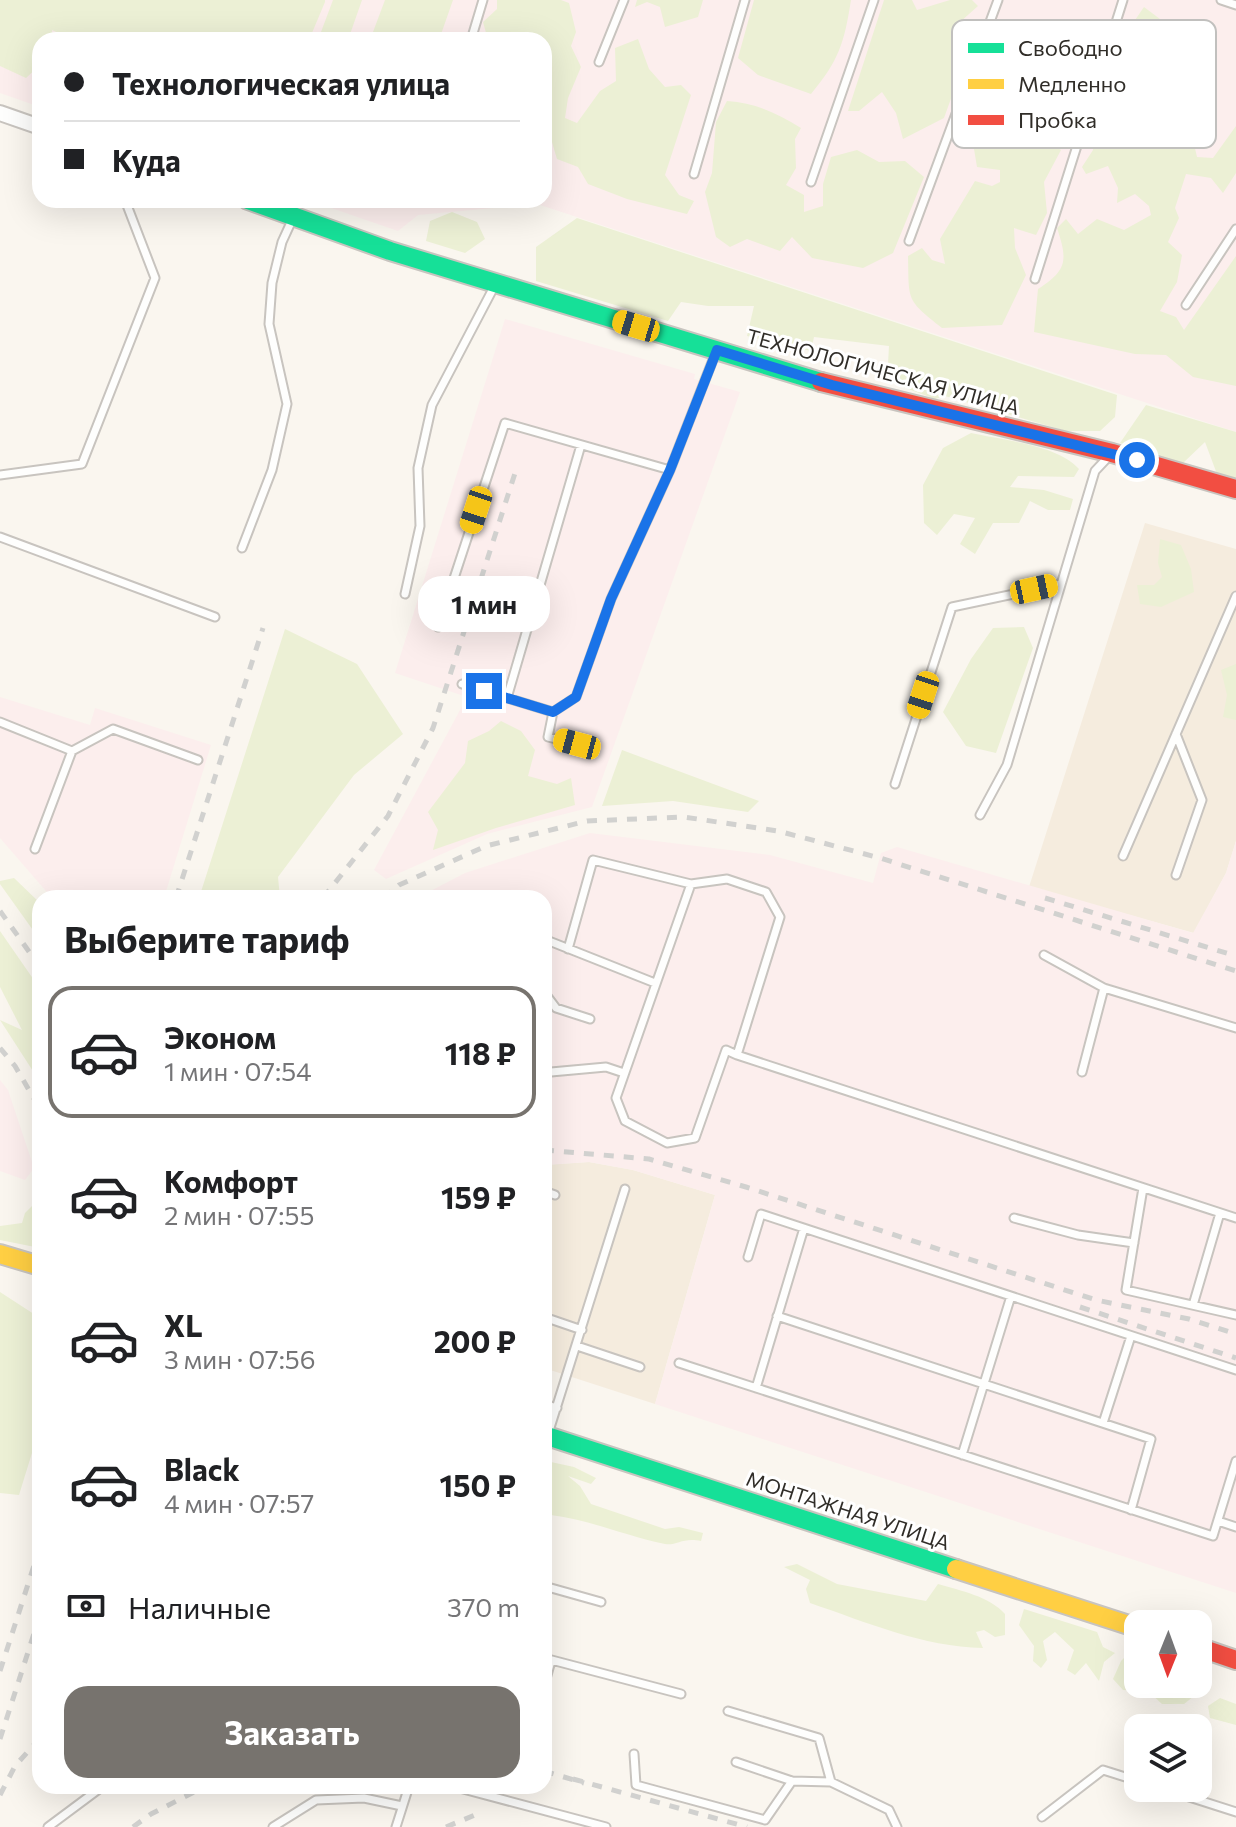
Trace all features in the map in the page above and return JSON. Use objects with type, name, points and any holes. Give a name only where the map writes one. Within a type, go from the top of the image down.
[{"type":"street","points":[[0,113],[32,124]]},
{"type":"street","name":"ТЕХНОЛОГИЧЕСКАЯ УЛИЦА","points":[[271,208],[390,251],[832,385],[1112,453],[1236,489]]},
{"type":"street","points":[[0,1254],[32,1264]]},
{"type":"street","name":"МОНТАЖНАЯ УЛИЦА","points":[[552,1438],[1124,1623]]},
{"type":"street","points":[[1212,1652],[1236,1660]]},
{"type":"lane","points":[[473,32],[483,0]]},
{"type":"lane","points":[[599,62],[624,0]]},
{"type":"lane","points":[[694,174],[745,0]]},
{"type":"lane","points":[[811,182],[874,0]]},
{"type":"lane","points":[[991,20],[998,0]]},
{"type":"lane","points":[[1117,20],[1123,0]]},
{"type":"lane","points":[[1221,0],[1236,5]]},
{"type":"lane","points":[[909,241],[952,125]]},
{"type":"lane","points":[[1035,279],[1076,148]]},
{"type":"lane","points":[[0,475],[82,464],[155,278],[128,208]]},
{"type":"lane","points":[[242,548],[272,470],[287,404],[269,324],[272,283],[282,242],[294,216]]},
{"type":"lane","points":[[1186,305],[1236,229]]},
{"type":"lane","points":[[405,594],[420,526],[418,468],[432,405],[496,283]]},
{"type":"lane","points":[[577,744],[548,737],[553,712],[576,697],[611,599],[670,470],[717,350]]},
{"type":"lane","points":[[438,627],[505,423],[670,470]]},
{"type":"lane","points":[[507,698],[581,445]]},
{"type":"lane","points":[[980,815],[1007,765],[1095,471],[1112,453]]},
{"type":"lane","points":[[0,537],[215,617]]},
{"type":"lane","points":[[895,784],[952,607],[1061,584]]},
{"type":"lane","points":[[1123,856],[1236,596]]},
{"type":"lane","points":[[462,684],[553,712]]},
{"type":"lane","points":[[0,722],[72,751]]},
{"type":"lane","points":[[35,849],[72,751],[113,729],[198,760]]},
{"type":"lane","points":[[1176,734],[1202,800],[1176,875]]},
{"type":"lane","points":[[568,949],[593,860],[691,884],[727,879],[766,892],[780,917],[737,1055]]},
{"type":"lane","points":[[691,884],[616,1098],[625,1121],[667,1143],[695,1138],[726,1050],[1236,1218]]},
{"type":"lane","points":[[552,942],[655,983]]},
{"type":"lane","points":[[1044,955],[1104,988],[1236,1028]]},
{"type":"lane","points":[[1082,1072],[1104,988]]},
{"type":"lane","points":[[552,1003],[556,1008],[590,1019]]},
{"type":"lane","points":[[552,1072],[606,1067],[624,1073]]},
{"type":"lane","points":[[1143,1188],[1126,1290],[1236,1315]]},
{"type":"lane","points":[[552,1421],[625,1189]]},
{"type":"lane","points":[[1193,1305],[1220,1213]]},
{"type":"lane","points":[[748,1257],[761,1214],[1236,1370]]},
{"type":"lane","points":[[1014,1218],[1078,1235],[1134,1243]]},
{"type":"lane","points":[[756,1388],[804,1228]]},
{"type":"lane","points":[[962,1455],[1011,1296]]},
{"type":"lane","points":[[777,1316],[1151,1439],[1131,1510]]},
{"type":"lane","points":[[552,1320],[582,1330]]},
{"type":"lane","points":[[1103,1423],[1131,1336]]},
{"type":"lane","points":[[577,1346],[640,1367]]},
{"type":"lane","points":[[679,1363],[1213,1536],[1236,1461]]},
{"type":"lane","points":[[552,1406],[557,1408]]},
{"type":"lane","points":[[1218,1521],[1236,1527]]},
{"type":"lane","points":[[552,1588],[601,1602]]},
{"type":"lane","points":[[552,1660],[681,1694]]},
{"type":"lane","points":[[728,1711],[819,1738],[831,1782]]},
{"type":"lane","points":[[634,1754],[636,1785],[765,1820],[792,1781]]},
{"type":"lane","points":[[736,1762],[792,1781],[831,1782],[889,1810],[897,1827]]},
{"type":"lane","points":[[1042,1817],[1103,1770],[1124,1777]]},
{"type":"lane","points":[[48,1827],[92,1794]]},
{"type":"lane","points":[[396,1827],[406,1794]]},
{"type":"lane","points":[[481,1794],[606,1827]]},
{"type":"lane","points":[[273,1827],[316,1800],[364,1798],[402,1806]]},
{"type":"lane","points":[[1208,1802],[1236,1812]]},
{"type":"lane","points":[[566,1817],[566,1827]]},
{"type":"shaded area","points":[[0,0],[1236,0],[1236,432],[549,208],[552,208],[552,32],[32,32],[32,104],[0,93]]},
{"type":"shaded area","points":[[331,208],[494,208],[418,215],[398,231]]},
{"type":"shaded area","points":[[505,319],[695,374],[694,379],[740,392],[592,807],[487,834],[386,879],[374,870],[467,697],[395,673]]},
{"type":"shaded area","points":[[1145,523],[1236,549],[1236,841],[1226,873],[1194,933],[1029,887]]},
{"type":"shaded area","points":[[0,697],[90,725],[95,708],[211,745],[166,890],[45,890],[0,838]]},
{"type":"shaded area","points":[[590,833],[770,855],[873,883],[881,853],[897,847],[1193,933],[1226,873],[1236,841],[1236,1593],[655,1404],[715,1195],[633,1170],[589,1162],[552,1164],[552,890],[432,890],[465,873]]},
{"type":"shaded area","points":[[0,1080],[8,1090],[32,1162],[32,1171],[25,1180],[0,1171]]},
{"type":"shaded area","points":[[589,1162],[633,1170],[715,1195],[655,1404],[552,1371],[552,1164]]},
{"type":"green space","points":[[0,0],[325,0],[312,32],[32,32],[32,72],[26,78],[0,66]]},
{"type":"green space","points":[[333,0],[362,0],[351,32],[321,32]]},
{"type":"green space","points":[[385,0],[453,0],[442,32],[373,32]]},
{"type":"green space","points":[[497,0],[561,0],[569,3],[576,32],[571,46],[581,67],[568,98],[565,118],[577,123],[600,91],[616,81],[615,48],[638,39],[649,69],[665,87],[681,85],[691,95],[665,175],[679,195],[694,201],[687,214],[627,199],[588,184],[578,167],[557,159],[552,142],[552,32],[486,32],[483,22],[497,9]]},
{"type":"green space","points":[[637,0],[703,0],[698,17],[665,27],[660,7],[647,2],[635,7]]},
{"type":"green space","points":[[754,0],[851,0],[839,51],[811,94],[758,75],[738,58]]},
{"type":"green space","points":[[884,0],[912,0],[917,10],[950,0],[972,0],[978,6],[962,20],[952,20],[952,96],[944,118],[903,139],[896,113],[882,92],[859,111],[848,111]]},
{"type":"green space","points":[[1144,7],[1160,20],[1135,20]]},
{"type":"green space","points":[[727,101],[766,110],[801,128],[795,139],[796,168],[786,185],[804,195],[804,212],[823,206],[823,184],[831,157],[857,150],[879,162],[905,161],[924,177],[893,253],[863,268],[812,258],[792,237],[780,251],[747,239],[730,247],[716,237],[705,192],[712,173],[716,122]]},
{"type":"green space","points":[[1236,126],[1236,173],[1223,193],[1211,178],[1186,174],[1175,208],[1179,218],[1168,242],[1182,255],[1177,282],[1160,311],[1176,317],[1184,330],[1236,256],[1236,386],[1193,377],[1166,355],[1135,354],[1034,332],[1038,289],[1055,276],[1062,264],[1063,249],[1057,228],[1066,219],[1078,234],[1097,219],[1124,230],[1151,215],[1149,206],[1135,194],[1117,203],[1118,188],[1108,166],[1086,174],[1082,167],[1093,150],[1195,148],[1197,157],[1213,158]]},
{"type":"green space","points":[[974,148],[1061,150],[1044,182],[1047,213],[1036,235],[1014,228],[1015,248],[1026,275],[1002,325],[942,328],[912,298],[908,256],[922,248],[932,260],[945,264],[940,239],[975,181],[992,186],[1000,182],[1000,170],[977,167]]},
{"type":"green space","points":[[452,212],[477,222],[485,239],[465,253],[426,241],[430,221]]},
{"type":"green space","points":[[577,218],[1117,395],[1115,417],[1100,431],[1066,431],[945,396],[935,399],[887,381],[889,346],[814,337],[811,351],[747,336],[754,306],[708,306],[681,302],[668,321],[536,281],[536,247]]},
{"type":"green space","points":[[1146,405],[1236,432],[1236,479],[1217,474],[1205,442],[1182,464],[1120,443]]},
{"type":"green space","points":[[971,433],[1044,449],[1070,461],[1079,469],[1074,477],[1018,476],[1010,487],[1044,490],[1073,499],[1070,510],[1048,510],[1030,501],[1019,523],[993,523],[975,554],[960,544],[975,518],[954,514],[937,535],[924,523],[923,485],[943,448]]},
{"type":"green space","points":[[1160,539],[1181,545],[1191,569],[1194,592],[1161,607],[1140,604],[1137,585],[1154,585],[1162,577],[1158,563]]},
{"type":"green space","points":[[1024,627],[1033,648],[996,753],[966,746],[943,712],[971,659],[993,628]]},
{"type":"green space","points":[[285,629],[357,664],[403,734],[354,775],[278,877],[279,890],[202,890]]},
{"type":"green space","points":[[1236,664],[1236,720],[1223,717],[1227,695],[1221,670]]},
{"type":"green space","points":[[501,721],[521,731],[535,750],[528,776],[557,784],[571,778],[575,805],[433,850],[438,830],[428,812],[465,763],[468,741]]},
{"type":"green space","points":[[622,750],[759,801],[748,812],[673,801],[602,806]]},
{"type":"green space","points":[[14,878],[32,895],[32,929],[0,884],[0,881]]},
{"type":"green space","points":[[0,931],[32,977],[32,1070],[0,1020],[22,1030],[0,987]]},
{"type":"green space","points":[[32,1206],[32,1246],[0,1240],[0,1226],[22,1223],[25,1213]]},
{"type":"green space","points":[[0,1292],[32,1313],[32,1453],[19,1495],[0,1493]]},
{"type":"green space","points":[[552,1462],[574,1467],[596,1478],[591,1484],[568,1476],[580,1486],[591,1504],[665,1529],[679,1527],[703,1533],[701,1541],[665,1544],[552,1515]]},
{"type":"green space","points":[[797,1564],[837,1584],[926,1601],[938,1584],[974,1595],[1005,1614],[1005,1635],[995,1637],[984,1630],[976,1632],[983,1648],[961,1647],[874,1625],[810,1603],[806,1589],[810,1580],[784,1567]]},
{"type":"green space","points":[[1024,1609],[1097,1632],[1103,1647],[1115,1653],[1104,1662],[1099,1681],[1086,1663],[1075,1675],[1067,1670],[1074,1650],[1055,1632],[1043,1641],[1047,1660],[1041,1668],[1033,1661],[1034,1646],[1019,1625]]},
{"type":"green space","points":[[1124,1658],[1124,1690],[1113,1679]]},
{"type":"green space","points":[[1156,1698],[1192,1698],[1184,1704],[1162,1704]]},
{"type":"green space","points":[[1220,1698],[1236,1704],[1236,1725],[1212,1719],[1208,1706]]},
{"type":"railway","points":[[329,890],[388,816],[433,728],[517,467]]},
{"type":"railway","points":[[179,890],[263,628]]},
{"type":"railway","points":[[393,890],[486,846],[587,821],[684,817],[778,831],[880,858],[1236,971]]},
{"type":"railway","points":[[1045,898],[1236,956]]},
{"type":"railway","points":[[0,911],[32,956]]},
{"type":"railway","points":[[0,1048],[32,1095]]},
{"type":"railway","points":[[552,1151],[649,1159],[746,1187],[1096,1300],[1189,1319],[1236,1334]]},
{"type":"railway","points":[[1080,1307],[1236,1358]]},
{"type":"railway","points":[[0,1671],[32,1572]]},
{"type":"railway","points":[[0,1739],[32,1640]]},
{"type":"railway","points":[[0,1795],[15,1766],[32,1747]]},
{"type":"railway","points":[[552,1773],[584,1783]]},
{"type":"railway","points":[[573,1779],[747,1827]]},
{"type":"railway","points":[[133,1827],[190,1794]]},
{"type":"railway","points":[[446,1827],[475,1815]]},
{"type":"traffic: fast","points":[[270,208],[390,251],[821,382]]},
{"type":"traffic: fast","points":[[552,1438],[956,1569]]},
{"type":"traffic: slow","points":[[0,1254],[32,1264]]},
{"type":"traffic: slow","points":[[956,1569],[1124,1623]]},
{"type":"traffic: jam","points":[[821,382],[1112,453],[1236,489]]},
{"type":"traffic: jam","points":[[1212,1652],[1236,1660]]},
{"type":"route","points":[[484,691],[553,712],[576,697],[611,599],[670,470],[717,350],[832,385],[1137,460]]}]
